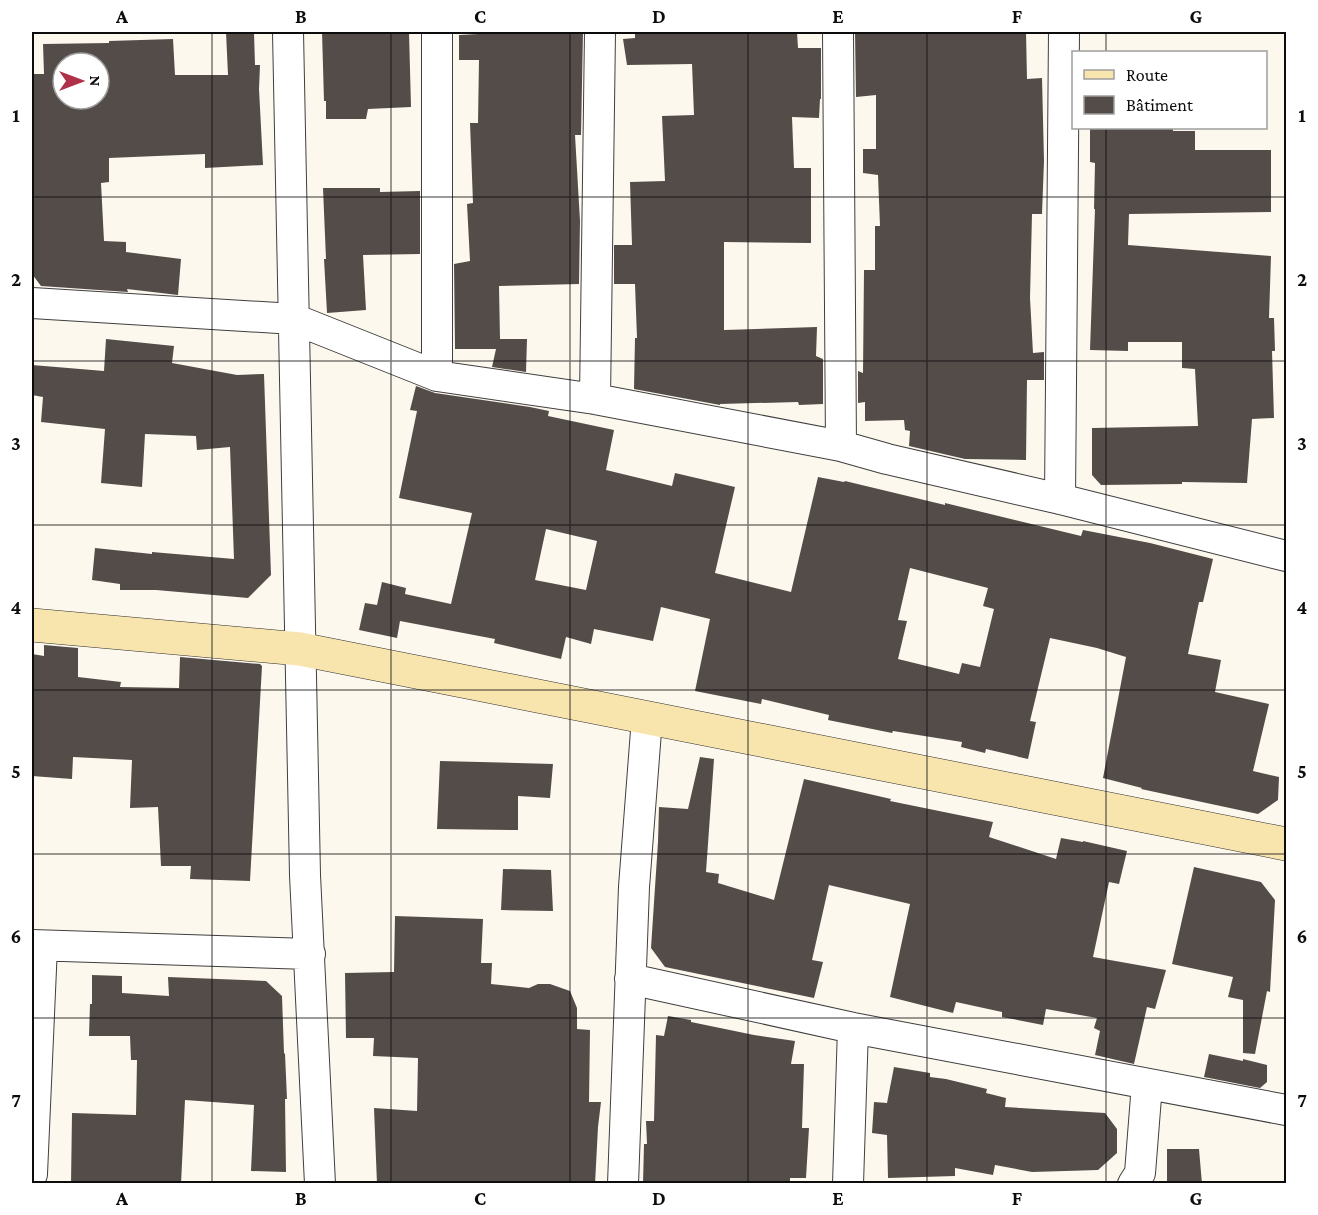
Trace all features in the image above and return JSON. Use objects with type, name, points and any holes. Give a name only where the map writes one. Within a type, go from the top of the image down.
[{"type":"street","points":[[288,32],[305,875],[320,1184]]},
{"type":"street","points":[[437,32],[437,376]]},
{"type":"street","points":[[595,399],[600,32]]},
{"type":"street","points":[[838,32],[841,446]]},
{"type":"street","points":[[1060,499],[1064,32]]},
{"type":"street","points":[[32,303],[294,319],[437,376],[595,399],[841,446],[1287,556]]},
{"type":"street","points":[[32,625],[300,649],[1287,844]]},
{"type":"street","points":[[623,1184],[634,887],[647,718]]},
{"type":"street","points":[[32,1174],[37,946],[310,954]]},
{"type":"street","points":[[630,979],[853,1028],[1287,1110]]},
{"type":"street","points":[[848,1184],[853,1028]]},
{"type":"street","points":[[1133,1184],[1140,1173],[1147,1084]]},
{"type":"building","points":[[226,32],[254,32],[255,65],[260,65],[263,165],[205,168],[205,154],[109,158],[109,182],[101,183],[104,241],[126,242],[126,252],[181,259],[178,295],[127,289],[128,292],[41,286],[32,274],[32,74],[44,74],[43,44],[173,39],[175,75],[228,75]]},
{"type":"building","points":[[322,32],[409,32],[411,107],[368,109],[366,119],[326,119]]},
{"type":"building","points":[[478,32],[583,32],[581,135],[575,135],[580,221],[579,284],[499,286],[500,339],[527,339],[526,372],[492,367],[496,349],[455,349],[454,264],[470,261],[467,204],[473,203],[470,123],[478,123],[479,60],[459,60],[459,35],[478,34]]},
{"type":"building","points":[[635,32],[797,32],[798,48],[821,48],[819,118],[792,117],[794,168],[811,168],[811,243],[724,242],[724,330],[817,327],[816,356],[823,359],[823,404],[799,405],[798,402],[720,405],[634,389],[635,338],[637,338],[635,284],[614,284],[614,245],[632,245],[630,182],[665,181],[662,116],[694,115],[692,64],[627,65],[623,39],[635,38]]},
{"type":"building","points":[[855,32],[1026,32],[1027,79],[1042,78],[1044,161],[1042,214],[1032,214],[1030,298],[1033,353],[1044,352],[1044,380],[1027,380],[1026,460],[965,459],[909,446],[910,431],[905,430],[904,420],[865,421],[865,402],[858,403],[858,371],[863,373],[864,270],[875,270],[875,226],[880,226],[878,175],[863,173],[863,149],[876,149],[876,95],[856,97]]},
{"type":"building","points":[[1090,129],[1195,131],[1195,150],[1271,150],[1271,212],[1129,214],[1128,245],[1271,256],[1269,318],[1274,318],[1275,351],[1272,351],[1274,418],[1252,419],[1247,483],[1182,482],[1182,484],[1101,485],[1092,475],[1092,428],[1198,426],[1195,369],[1182,368],[1182,342],[1128,342],[1128,351],[1090,350],[1095,163],[1090,162]]},
{"type":"building","points":[[323,188],[380,188],[380,192],[420,191],[420,254],[363,255],[366,310],[327,313]]},
{"type":"building","points":[[106,339],[174,346],[172,363],[237,375],[264,374],[271,575],[248,598],[156,590],[120,590],[120,584],[92,580],[95,548],[234,559],[230,447],[197,450],[196,436],[145,434],[142,487],[101,483],[105,429],[41,422],[43,397],[32,395],[32,365],[104,371]]},
{"type":"building","points":[[416,386],[435,393],[549,411],[548,416],[614,430],[606,470],[672,486],[675,473],[735,487],[715,573],[791,592],[818,477],[845,481],[945,505],[945,503],[1081,536],[1083,530],[1150,543],[1213,559],[1203,602],[1199,602],[1188,654],[1221,660],[1215,692],[1269,704],[1253,771],[1279,777],[1278,800],[1258,814],[1141,789],[1103,778],[1126,657],[1050,638],[1030,721],[1036,722],[1028,759],[986,749],[985,753],[961,747],[962,742],[893,731],[892,733],[828,720],[829,715],[762,699],[761,704],[695,691],[710,619],[661,607],[653,641],[594,629],[591,644],[566,637],[561,659],[494,643],[495,639],[400,621],[397,638],[359,630],[365,603],[377,605],[382,582],[406,588],[405,594],[451,604],[472,513],[399,498],[417,411],[410,410]],"holes":[[[546,529],[597,541],[586,590],[535,580]],[[910,568],[988,588],[983,606],[994,609],[980,667],[962,663],[959,674],[898,659],[907,621],[898,620]]]},
{"type":"building","points":[[44,645],[78,648],[78,677],[121,682],[120,687],[179,688],[180,657],[262,666],[250,881],[190,879],[191,866],[161,866],[158,807],[130,808],[132,760],[73,757],[72,779],[32,776],[32,654],[44,656]]},
{"type":"building","points":[[700,757],[714,759],[706,872],[719,874],[718,883],[774,900],[804,779],[891,799],[890,801],[993,822],[989,837],[1056,859],[1061,838],[1127,851],[1119,884],[1109,882],[1093,957],[1166,970],[1155,1009],[1147,1007],[1134,1064],[1095,1055],[1100,1031],[1094,1028],[1097,1018],[1046,1009],[1043,1025],[1002,1017],[1002,1012],[956,1002],[953,1013],[890,997],[910,904],[829,885],[812,960],[823,962],[814,998],[665,967],[651,948],[659,807],[688,809]]},
{"type":"building","points":[[440,761],[553,764],[550,798],[518,796],[518,830],[437,829]]},
{"type":"building","points":[[1194,867],[1261,882],[1275,900],[1270,992],[1267,991],[1255,1054],[1243,1053],[1243,1000],[1228,997],[1233,977],[1172,964]]},
{"type":"building","points":[[503,869],[551,870],[553,911],[501,910]]},
{"type":"building","points":[[395,916],[483,919],[481,963],[492,963],[491,984],[529,988],[538,984],[550,984],[570,991],[577,1008],[577,1029],[590,1030],[589,1102],[601,1102],[595,1184],[377,1184],[374,1108],[417,1111],[418,1058],[373,1056],[374,1038],[346,1038],[345,973],[394,972]]},
{"type":"building","points":[[92,975],[122,976],[122,993],[169,996],[168,977],[266,981],[282,996],[287,1099],[285,1099],[286,1172],[251,1171],[254,1105],[185,1100],[181,1184],[71,1184],[72,1113],[136,1115],[137,1060],[131,1060],[130,1036],[89,1036]]},
{"type":"building","points":[[668,1016],[754,1035],[795,1041],[791,1064],[804,1064],[802,1128],[809,1128],[806,1178],[790,1178],[790,1184],[643,1184],[644,1144],[647,1144],[646,1121],[654,1121],[656,1035],[664,1036]]},
{"type":"building","points":[[1209,1054],[1267,1065],[1267,1082],[1260,1088],[1204,1077]]},
{"type":"building","points":[[894,1067],[930,1073],[930,1077],[987,1089],[986,1093],[1006,1098],[1005,1107],[1105,1113],[1117,1129],[1117,1153],[1098,1170],[1032,1172],[995,1165],[993,1175],[955,1168],[955,1176],[888,1178],[887,1135],[872,1133],[874,1102],[887,1103]]},
{"type":"building","points":[[1167,1149],[1199,1149],[1202,1184],[1167,1184]]}]
